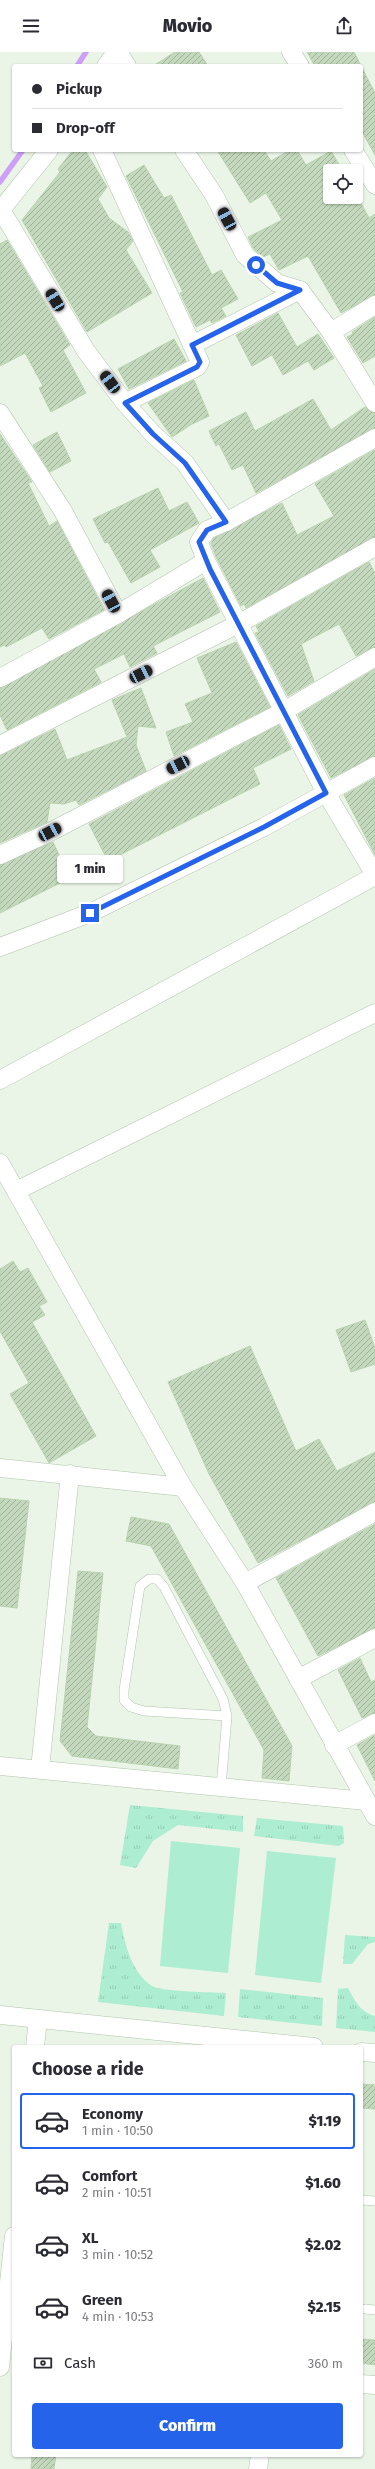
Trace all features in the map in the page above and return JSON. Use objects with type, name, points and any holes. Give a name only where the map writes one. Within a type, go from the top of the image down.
[{"type":"street","points":[[108,64],[117,52],[126,64]]},
{"type":"street","points":[[291,52],[299,64]]},
{"type":"street","points":[[47,152],[1,211],[86,351],[125,403],[153,434],[185,463],[226,522]]},
{"type":"street","points":[[103,152],[200,362],[197,367],[125,403]]},
{"type":"street","points":[[185,152],[214,196],[245,255],[277,283],[300,290],[331,332],[375,403]]},
{"type":"street","points":[[354,152],[375,185]]},
{"type":"street","points":[[192,345],[300,290]]},
{"type":"street","points":[[331,332],[375,305]]},
{"type":"street","points":[[0,413],[63,511],[118,614]]},
{"type":"street","points":[[0,1080],[375,875],[326,793],[240,624],[206,561],[199,542],[207,530],[226,522],[375,438]]},
{"type":"street","points":[[0,745],[240,624],[375,547]]},
{"type":"street","points":[[0,678],[118,614],[206,561]]},
{"type":"street","points":[[0,855],[50,832],[284,711],[375,657]]},
{"type":"street","points":[[0,947],[90,913],[264,827],[375,766]]},
{"type":"street","points":[[16,1192],[375,1013]]},
{"type":"street","points":[[0,1163],[183,1487],[245,1582],[334,1745],[375,1816]]},
{"type":"street","points":[[0,1468],[70,1474],[183,1487]]},
{"type":"street","points":[[40,1769],[70,1474]]},
{"type":"street","points":[[245,1582],[375,1512]]},
{"type":"street","points":[[298,1679],[375,1638]]},
{"type":"street","points":[[334,1745],[375,1723]]},
{"type":"street","points":[[0,1766],[366,1801]]},
{"type":"street","points":[[0,2015],[286,2045]]},
{"type":"street","points":[[35,2045],[38,2019]]},
{"type":"street","points":[[363,2052],[375,2053]]},
{"type":"street","points":[[0,2367],[5,2346],[12,2260]]},
{"type":"street","points":[[363,2384],[375,2385]]},
{"type":"street","points":[[258,2469],[260,2457]]},
{"type":"lane","points":[[221,1787],[227,1716],[216,1683],[164,1587],[157,1579],[149,1579],[140,1586],[124,1690],[124,1700],[131,1707],[144,1711],[227,1716]]},
{"type":"lane","points":[[363,2200],[375,2201]]},
{"type":"lane","points":[[365,2309],[375,2310]]},
{"type":"green space","points":[[130,1805],[243,1816],[243,1832],[178,1825],[153,1841],[136,1868],[120,1865]]},
{"type":"green space","points":[[257,1818],[343,1826],[344,1843],[339,1846],[254,1836]]},
{"type":"green space","points":[[171,1841],[240,1848],[228,1973],[160,1966]]},
{"type":"green space","points":[[267,1851],[336,1858],[321,1983],[255,1975]]},
{"type":"green space","points":[[109,1923],[121,1923],[130,1958],[139,1974],[152,1986],[157,1988],[187,1991],[226,1993],[224,2016],[98,2002]]},
{"type":"green space","points":[[345,1935],[375,1937],[375,1942],[368,1944],[352,1964],[343,1964]]},
{"type":"green space","points":[[348,1988],[362,2009],[365,2012],[375,2016],[375,2032],[336,2028],[338,1989]]},
{"type":"green space","points":[[240,1989],[323,1998],[322,2026],[238,2017]]},
{"type":"building","points":[[175,52],[199,52],[207,64],[156,64]]},
{"type":"building","points":[[307,52],[354,52],[360,64],[314,64]]},
{"type":"building","points":[[363,70],[375,93],[375,155],[363,134]]},
{"type":"building","points":[[71,152],[86,152],[107,187],[98,199],[109,218],[128,232],[133,241],[126,250],[152,293],[87,332],[22,220],[60,172],[58,169]]},
{"type":"building","points":[[218,152],[265,152],[271,161],[287,152],[298,152],[306,165],[332,152],[339,164],[323,164],[323,204],[361,204],[369,218],[375,214],[375,295],[341,313],[308,256],[279,270],[270,254],[263,257],[253,248],[248,237],[282,220],[266,193],[250,203]]},
{"type":"building","points":[[144,165],[164,198],[171,195],[212,275],[221,270],[238,299],[221,308],[226,316],[212,323],[210,320],[196,327],[180,293],[183,292],[126,176]]},
{"type":"building","points":[[7,240],[70,345],[63,350],[86,393],[51,412],[39,388],[43,386],[25,353],[0,366],[0,244]]},
{"type":"building","points":[[278,313],[297,347],[318,334],[334,358],[314,370],[308,361],[283,375],[272,355],[252,366],[236,335]]},
{"type":"building","points":[[375,317],[375,356],[363,363],[347,337]]},
{"type":"building","points":[[174,339],[186,361],[129,389],[118,369]]},
{"type":"building","points":[[194,380],[209,416],[192,424],[172,437],[148,403]]},
{"type":"building","points":[[313,399],[331,430],[365,407],[375,413],[375,428],[256,493],[243,465],[232,470],[219,444],[216,446],[209,431],[246,412],[255,431]]},
{"type":"building","points":[[57,432],[71,461],[50,472],[33,445]]},
{"type":"building","points":[[0,434],[32,482],[28,483],[49,526],[57,521],[104,610],[49,639],[42,628],[6,647],[4,645],[0,647]]},
{"type":"building","points":[[375,450],[375,537],[246,608],[244,604],[241,606],[216,557],[211,543],[214,538],[282,503],[297,535],[334,516],[315,484]]},
{"type":"building","points":[[158,488],[169,511],[187,502],[199,523],[150,550],[160,567],[131,583],[108,542],[105,543],[93,519]]},
{"type":"building","points":[[369,562],[375,573],[375,647],[356,656],[339,624],[301,644],[314,681],[288,696],[255,633],[259,632],[256,626]]},
{"type":"building","points":[[203,578],[220,612],[153,646],[157,653],[130,667],[124,654],[94,669],[101,682],[7,730],[0,715],[0,688]]},
{"type":"building","points":[[236,642],[270,707],[174,756],[166,732],[193,722],[185,704],[212,693],[197,658]]},
{"type":"building","points":[[375,669],[375,756],[331,778],[298,715]]},
{"type":"building","points":[[141,688],[156,728],[138,726],[136,745],[146,771],[79,805],[76,800],[64,804],[50,803],[47,822],[0,843],[0,756],[55,729],[67,760],[127,737],[112,700]]},
{"type":"building","points":[[279,725],[291,749],[253,768],[260,784],[108,861],[89,824]]},
{"type":"building","points":[[375,778],[375,855],[344,795]]},
{"type":"building","points":[[53,842],[70,878],[0,913],[0,865]]},
{"type":"building","points":[[13,1261],[20,1272],[28,1268],[47,1302],[39,1306],[45,1315],[32,1322],[96,1436],[49,1463],[10,1394],[29,1383],[0,1331],[0,1269]]},
{"type":"building","points":[[365,1320],[375,1348],[375,1364],[351,1372],[336,1330]]},
{"type":"building","points":[[250,1346],[296,1451],[319,1439],[337,1471],[375,1452],[375,1502],[258,1563],[209,1474],[168,1382]]},
{"type":"building","points":[[0,1498],[29,1501],[17,1608],[0,1606]]},
{"type":"building","points":[[131,1517],[169,1524],[292,1746],[289,1781],[262,1778],[264,1750],[151,1546],[126,1541]]},
{"type":"building","points":[[375,1524],[375,1628],[318,1656],[276,1578]]},
{"type":"building","points":[[78,1571],[103,1573],[87,1727],[96,1736],[180,1746],[178,1769],[72,1756],[60,1741]]},
{"type":"building","points":[[360,1658],[371,1682],[375,1680],[375,1713],[362,1718],[338,1670]]},
{"type":"building","points":[[375,1735],[375,1781],[357,1745]]},
{"type":"building","points":[[363,2084],[375,2085],[375,2109],[363,2108]]},
{"type":"building","points":[[363,2339],[375,2340],[375,2365],[363,2363]]},
{"type":"building","points":[[32,2457],[56,2457],[54,2469],[31,2469]]},
{"type":"waterway","points":[[78,64],[86,52]]},
{"type":"waterway","points":[[0,182],[22,152]]},
{"type":"route","points":[[90,913],[264,827],[326,793],[240,624],[210,569],[199,542],[207,530],[226,522],[185,463],[153,434],[125,403],[197,367],[200,362],[199,357],[192,345],[300,290],[277,283],[256,265]]}]
